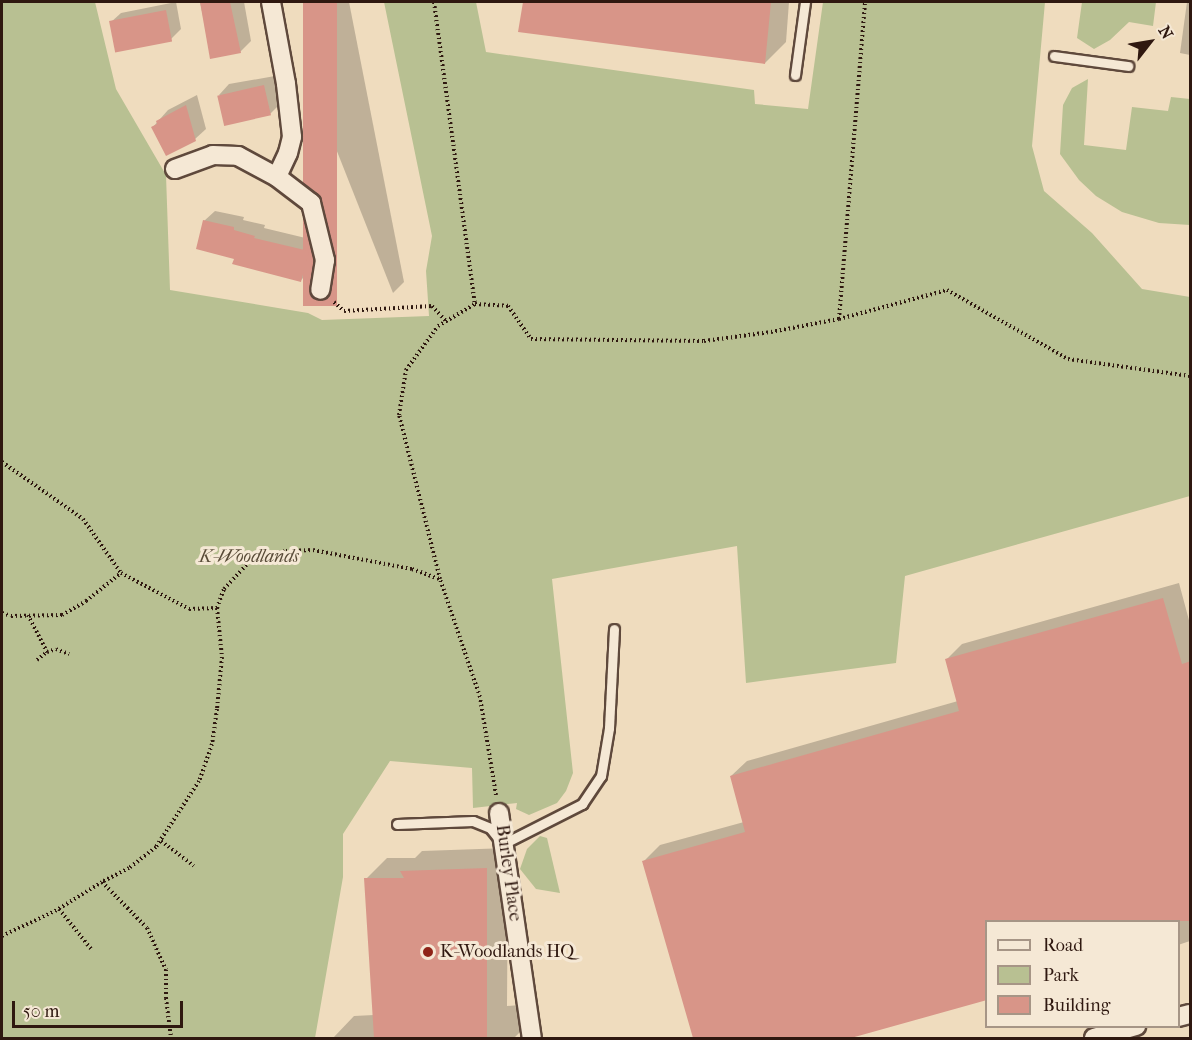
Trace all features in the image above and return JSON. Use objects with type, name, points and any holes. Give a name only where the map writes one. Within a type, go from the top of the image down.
[{"type":"street","points":[[270,2],[286,84],[292,136],[288,153],[277,177]]},
{"type":"street","points":[[175,169],[213,156],[238,156],[277,177],[311,203],[325,260],[320,290]]},
{"type":"street","name":"Burley Place","points":[[499,813],[532,1038]]},
{"type":"street","points":[[1094,1038],[1126,1032]]},
{"type":"lane","points":[[795,75],[805,2]]},
{"type":"lane","points":[[1054,56],[1128,66]]},
{"type":"lane","points":[[397,824],[473,821],[490,828],[503,844],[582,804],[601,776],[609,728],[614,629]]},
{"type":"path","points":[[434,2],[475,304]]},
{"type":"path","points":[[839,319],[865,2]]},
{"type":"path","points":[[320,290],[344,311],[432,306],[446,321]]},
{"type":"path","points":[[499,813],[480,697],[440,579],[399,415],[406,370],[438,326],[475,304],[508,306],[531,339],[704,341],[827,322],[947,290],[1068,359],[1191,376]]},
{"type":"path","points":[[2,462],[83,519],[121,573],[189,609],[217,608]]},
{"type":"path","points":[[2,936],[59,909],[129,868],[161,841],[200,781],[212,744],[222,657],[217,608],[224,589],[249,562],[286,550],[313,550],[412,569],[440,579]]},
{"type":"path","points":[[2,613],[11,616],[63,615],[86,601],[121,573]]},
{"type":"path","points":[[28,615],[46,651]]},
{"type":"path","points":[[37,660],[46,651],[56,649],[69,654]]},
{"type":"path","points":[[161,841],[194,866]]},
{"type":"path","points":[[102,882],[147,928],[166,970],[166,998],[171,1038]]},
{"type":"path","points":[[59,909],[91,950]]},
{"type":"green space","name":"K-Woodlands","points":[[2,2],[95,2],[116,89],[166,175],[170,290],[308,313],[322,320],[429,316],[426,271],[432,236],[384,2],[476,2],[486,52],[754,90],[755,104],[808,109],[823,2],[1045,2],[1032,146],[1044,191],[1092,233],[1142,289],[1190,297],[1190,496],[905,576],[896,663],[746,683],[737,546],[552,579],[573,773],[566,791],[557,803],[529,815],[516,809],[517,803],[473,808],[472,768],[390,761],[343,834],[343,877],[315,1038],[2,1038]]},
{"type":"green space","points":[[1082,2],[1156,2],[1153,26],[1129,22],[1110,40],[1094,49],[1077,38]]},
{"type":"green space","points":[[1088,79],[1084,145],[1126,150],[1132,107],[1168,111],[1171,97],[1190,99],[1190,225],[1159,223],[1122,212],[1096,196],[1079,180],[1060,154],[1063,105],[1072,88]]},
{"type":"green space","points":[[540,836],[547,838],[560,893],[536,889],[520,869],[527,849]]},
{"type":"building","points":[[200,2],[230,2],[241,53],[210,59]]},
{"type":"building","points":[[303,2],[337,2],[337,306],[303,306]]},
{"type":"building","points":[[523,2],[771,2],[765,64],[518,32]]},
{"type":"building","points":[[166,10],[172,41],[115,52],[109,21]]},
{"type":"building","points":[[264,85],[271,115],[224,126],[217,96]]},
{"type":"building","points":[[186,105],[196,141],[166,156],[151,127],[157,124],[156,121]]},
{"type":"building","points":[[203,220],[234,227],[234,230],[255,236],[254,238],[309,251],[301,282],[232,264],[234,259],[196,249]]},
{"type":"building","points":[[1163,598],[1182,664],[1191,661],[1191,921],[985,920],[985,1001],[851,1038],[693,1038],[642,861],[745,832],[730,776],[959,711],[945,659]]},
{"type":"building","name":"K-Woodlands HQ","points":[[487,868],[487,1038],[374,1038],[364,878],[404,878],[400,871]]},
{"type":"place","name":"K-Woodlands HQ","points":[[428,952]]}]
